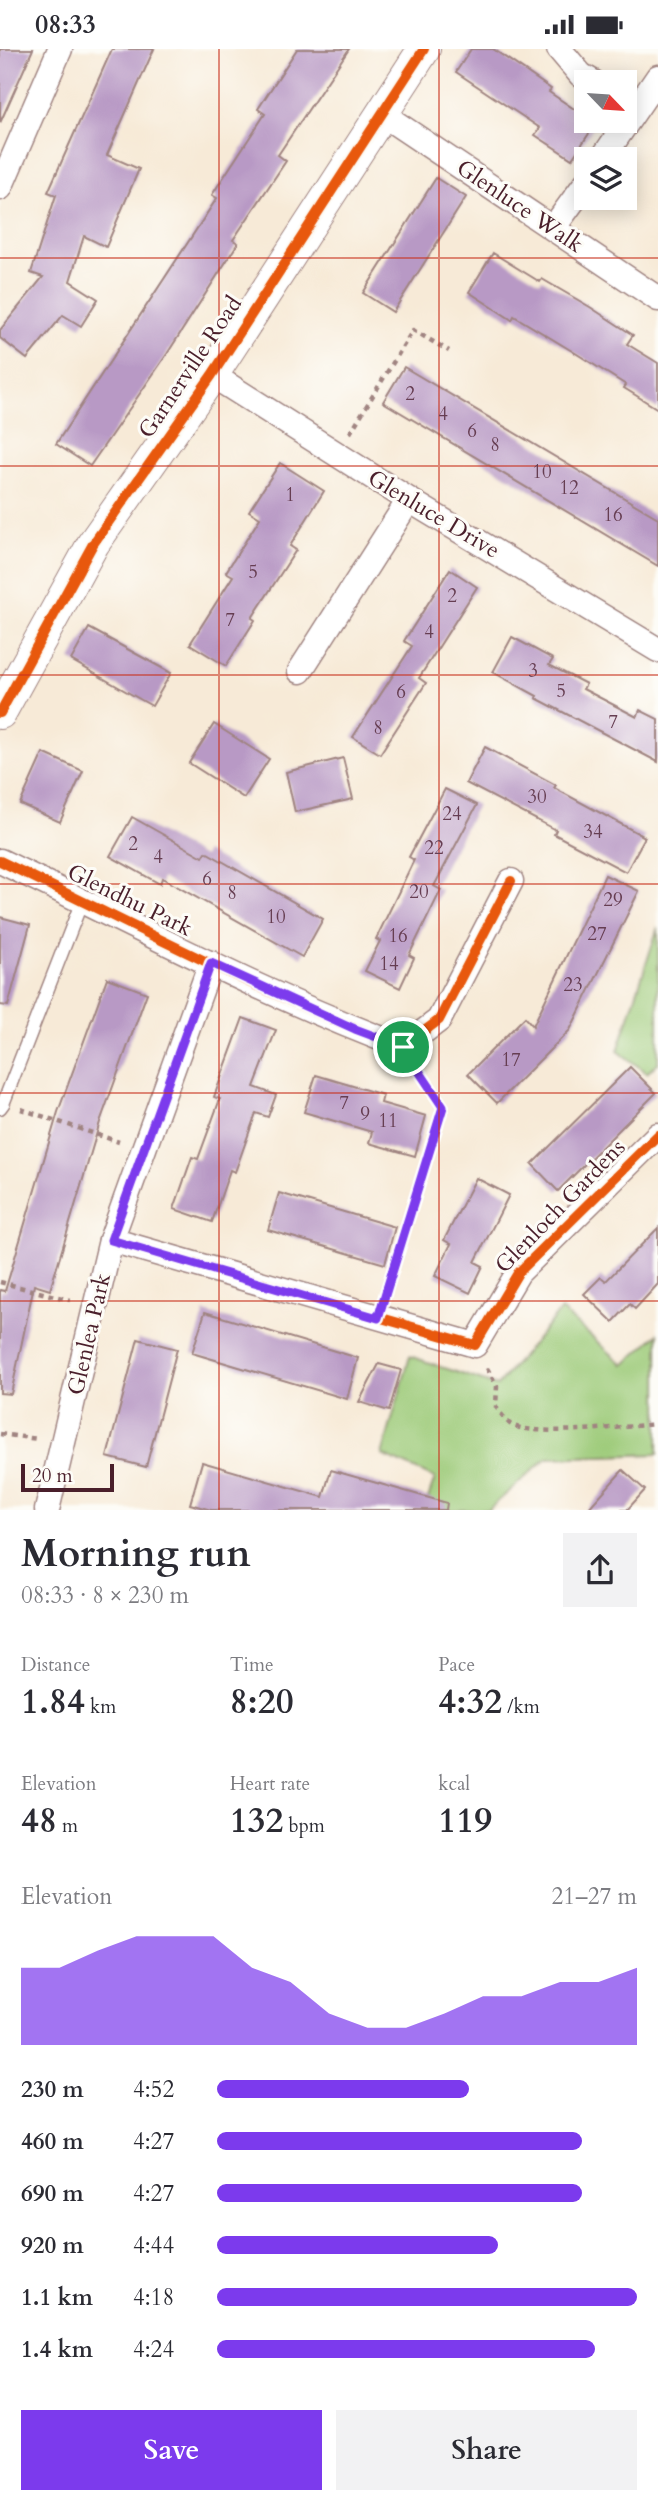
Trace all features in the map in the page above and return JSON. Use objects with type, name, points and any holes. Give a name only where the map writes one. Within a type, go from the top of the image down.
[{"type":"street","points":[[0,188],[60,49]]},
{"type":"street","name":"Garnerville Road","points":[[0,713],[93,544],[212,375],[424,49]]},
{"type":"street","points":[[559,49],[577,70]]},
{"type":"street","points":[[637,98],[658,77]]},
{"type":"street","name":"Glenluce Walk","points":[[382,114],[658,299]]},
{"type":"street","points":[[554,227],[574,200]]},
{"type":"street","name":"Glenluce Drive","points":[[212,375],[409,500],[658,650]]},
{"type":"street","points":[[300,671],[409,500]]},
{"type":"street","name":"Glendhu Park","points":[[0,860],[211,963],[355,1029],[403,1047]]},
{"type":"street","points":[[403,1047],[439,1020],[512,881]]},
{"type":"street","name":"Glenlea Park","points":[[47,1510],[111,1240],[211,963]]},
{"type":"street","name":"Glenloch Gardens","points":[[475,1345],[518,1273],[658,1135]]},
{"type":"street","points":[[111,1240],[475,1345]]},
{"type":"lane","points":[[2,1106],[82,901]]},
{"type":"path","points":[[337,454],[413,330],[449,351]]},
{"type":"path","points":[[378,1318],[443,1107],[403,1047]]},
{"type":"path","points":[[2,1106],[144,1151]]},
{"type":"path","points":[[0,1282],[95,1307]]},
{"type":"path","points":[[475,1345],[497,1386],[496,1407],[510,1424],[525,1429],[572,1430],[658,1425]]},
{"type":"path","points":[[0,1434],[63,1443]]},
{"type":"green space","points":[[658,927],[658,1063],[647,1073],[618,1051]]},
{"type":"green space","points":[[561,1310],[624,1365],[658,1334],[658,1454],[547,1458],[488,1510],[424,1510],[435,1478],[382,1455],[410,1356],[497,1386]]},
{"type":"building","points":[[0,49],[33,49],[0,123]]},
{"type":"building","points":[[112,49],[154,49],[107,155],[139,169],[106,247],[84,236],[70,281],[98,299],[81,326],[63,315],[27,359],[0,338],[0,330],[43,277],[31,273],[56,195],[48,192]]},
{"type":"building","points":[[297,49],[349,49],[278,155],[286,161],[233,240],[238,243],[167,354],[90,466],[56,444],[217,198],[212,195],[265,114],[258,109]]},
{"type":"building","points":[[471,49],[493,49],[551,89],[549,92],[574,109],[574,133],[589,133],[580,147],[574,147],[572,159],[535,135],[540,128],[456,72]]},
{"type":"building","points":[[436,178],[466,197],[393,312],[363,293]]},
{"type":"building","points":[[493,253],[540,282],[542,279],[590,307],[633,335],[627,344],[658,363],[658,409],[577,354],[514,316],[512,320],[469,292]]},
{"type":"building","points":[[404,367],[658,518],[658,566],[383,402]]},
{"type":"building","points":[[280,463],[324,491],[290,546],[296,550],[252,618],[255,620],[226,666],[190,644],[233,576],[226,572],[260,518],[249,511]]},
{"type":"building","points":[[450,569],[477,587],[419,678],[426,683],[380,754],[353,737],[412,646],[404,641]]},
{"type":"building","points":[[89,628],[171,673],[152,706],[71,660]]},
{"type":"building","points":[[512,637],[553,659],[549,665],[586,684],[583,689],[637,717],[640,710],[658,719],[658,762],[536,698],[537,696],[493,672]]},
{"type":"building","points":[[214,724],[269,759],[244,798],[189,763]]},
{"type":"building","points":[[485,747],[645,837],[626,872],[554,834],[556,830],[466,783]]},
{"type":"building","points":[[43,753],[83,771],[60,822],[20,804]]},
{"type":"building","points":[[343,758],[353,799],[295,812],[286,772]]},
{"type":"building","points":[[445,789],[477,805],[434,886],[441,890],[409,955],[414,958],[400,988],[365,971],[380,941],[376,939],[414,860],[409,857]]},
{"type":"building","points":[[132,817],[203,857],[206,852],[323,919],[302,957],[162,878],[160,884],[110,856]]},
{"type":"building","points":[[605,875],[639,891],[570,1030],[497,1103],[468,1074],[525,1017],[533,1026]]},
{"type":"building","points":[[0,917],[30,925],[8,1006],[0,1005]]},
{"type":"building","points":[[107,978],[147,993],[100,1122],[50,1290],[34,1285],[11,1394],[0,1393],[0,1290],[5,1291],[58,1112]]},
{"type":"building","points":[[243,1018],[276,1030],[254,1087],[276,1095],[268,1117],[256,1113],[235,1172],[230,1170],[212,1222],[174,1209],[192,1157],[198,1159],[220,1099],[214,1097]]},
{"type":"building","points":[[630,1067],[656,1093],[558,1191],[532,1164]]},
{"type":"building","points":[[316,1075],[383,1095],[381,1103],[426,1116],[415,1156],[369,1143],[372,1132],[304,1112]]},
{"type":"building","points":[[476,1178],[509,1195],[475,1262],[483,1266],[470,1293],[435,1276],[451,1244],[444,1240]]},
{"type":"building","points":[[279,1193],[395,1227],[385,1264],[268,1230]]},
{"type":"building","points":[[658,1228],[658,1284],[635,1309],[630,1304],[613,1322],[584,1294],[601,1277],[606,1281]]},
{"type":"building","points":[[205,1312],[358,1358],[347,1399],[192,1353]]},
{"type":"building","points":[[138,1339],[177,1349],[146,1467],[107,1457]]},
{"type":"building","points":[[379,1364],[401,1370],[389,1411],[359,1402]]},
{"type":"building","points":[[202,1462],[323,1497],[331,1470],[447,1503],[446,1510],[211,1510],[190,1504]]},
{"type":"building","points":[[623,1470],[645,1490],[627,1510],[587,1510]]},
{"type":"cycle path","points":[[0,713],[93,544],[212,375],[424,49]]},
{"type":"cycle path","points":[[0,861],[249,982],[403,1047],[439,1020],[511,881]]},
{"type":"cycle path","points":[[111,1240],[475,1345],[518,1273],[658,1135]]},
{"type":"route","points":[[211,963],[355,1029],[403,1047],[443,1107],[378,1318],[111,1240],[211,963]]}]
